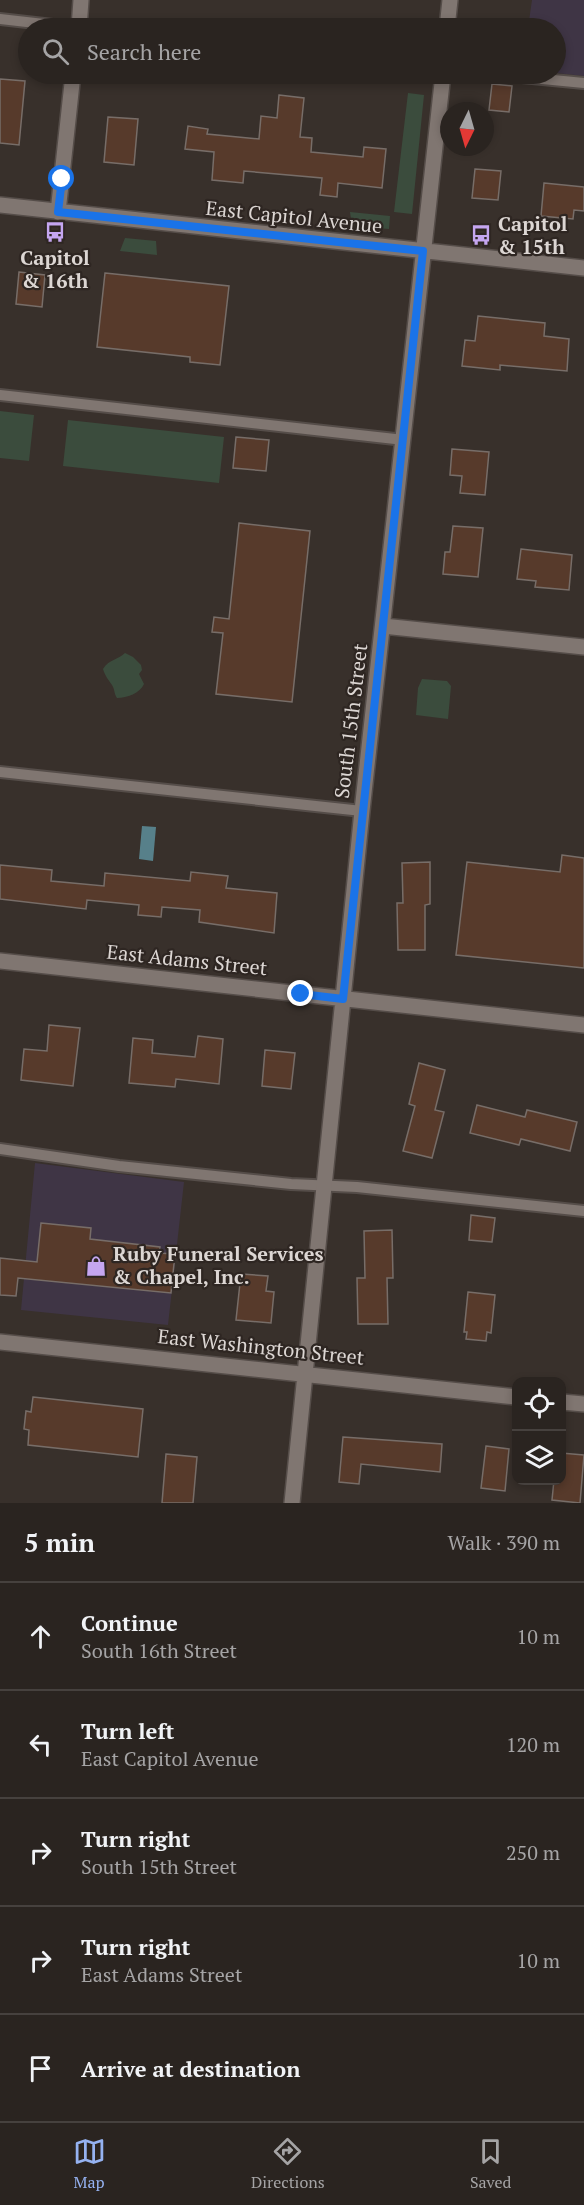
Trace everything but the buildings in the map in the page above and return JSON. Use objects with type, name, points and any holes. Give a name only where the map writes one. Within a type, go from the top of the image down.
[{"type":"street","points":[[80,18],[81,0]]},
{"type":"street","points":[[448,18],[450,0]]},
{"type":"street","points":[[58,212],[73,84]]},
{"type":"street","name":"South 15th Street","points":[[292,1503],[362,811],[442,84]]},
{"type":"street","name":"East Capitol Avenue","points":[[0,206],[584,268]]},
{"type":"street","points":[[383,626],[584,647]]},
{"type":"street","name":"East Adams Street","points":[[0,961],[584,1025]]},
{"type":"street","name":"East Washington Street","points":[[0,1342],[512,1397]]},
{"type":"street","points":[[566,1402],[584,1404]]},
{"type":"lane","points":[[0,19],[18,21]]},
{"type":"lane","points":[[566,81],[584,83]]},
{"type":"lane","points":[[0,395],[404,440]]},
{"type":"lane","points":[[0,772],[362,811]]},
{"type":"lane","points":[[0,1149],[119,1167],[357,1187],[584,1211]]},
{"type":"shaded area","points":[[532,0],[584,0],[584,76],[566,74],[566,18],[529,18]]},
{"type":"shaded area","points":[[35,1163],[184,1182],[168,1325],[21,1310]]},
{"type":"green space","points":[[408,93],[424,95],[412,214],[394,212]]},
{"type":"green space","points":[[350,212],[390,216],[389,229],[352,226]]},
{"type":"green space","points":[[125,238],[156,241],[157,255],[120,251]]},
{"type":"green space","points":[[0,411],[34,415],[29,461],[0,458]]},
{"type":"green space","points":[[68,420],[224,437],[219,483],[63,466]]},
{"type":"green space","points":[[125,653],[141,665],[142,670],[139,674],[144,684],[133,694],[117,698],[103,669],[108,663]]},
{"type":"green space","points":[[422,679],[447,681],[451,686],[448,719],[416,715],[418,688]]},
{"type":"water","points":[[142,826],[156,827],[153,861],[139,859]]},
{"type":"place","name":"Capitol & 16th","points":[[55,232]]},
{"type":"place","name":"Capitol & 15th","points":[[481,235]]},
{"type":"place","name":"Ruby Funeral Services & Chapel, Inc.","points":[[96,1266]]},
{"type":"route","points":[[62,179],[58,212],[423,251],[343,999],[301,994]]}]
